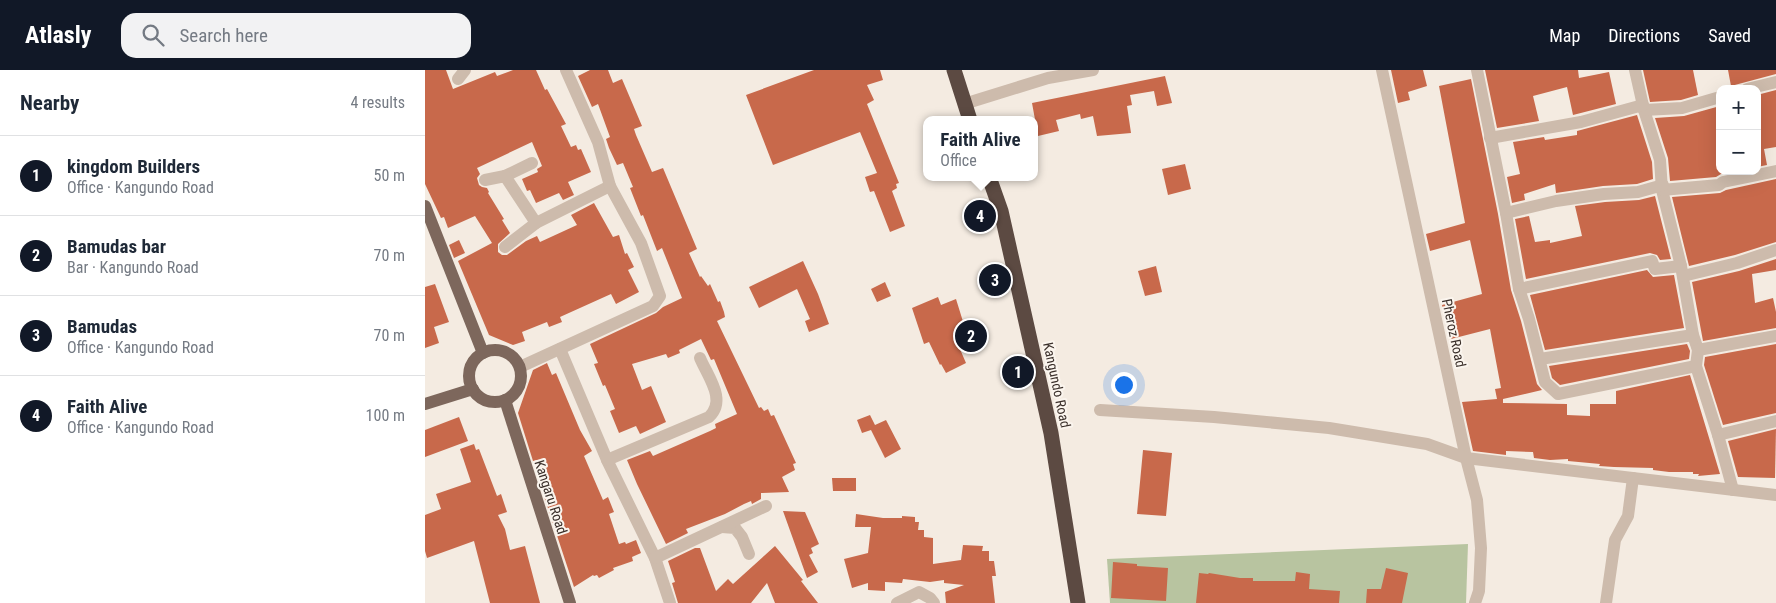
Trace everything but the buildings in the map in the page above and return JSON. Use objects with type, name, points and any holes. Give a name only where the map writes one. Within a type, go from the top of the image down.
[{"type":"highway","points":[[954,70],[968,116]]},
{"type":"highway","name":"Kangundo Road","points":[[990,181],[1001,210],[1051,433],[1077,603]]},
{"type":"main road","points":[[425,206],[483,353]]},
{"type":"main road","points":[[491,350],[509,353],[520,367],[520,383],[512,396],[505,400],[497,402],[483,399],[473,389],[470,381],[471,365],[483,353],[491,350]]},
{"type":"main road","points":[[425,404],[473,389]]},
{"type":"main road","name":"Kangaru Road","points":[[505,400],[570,603]]},
{"type":"street","points":[[520,367],[653,306],[660,296],[641,243],[610,186],[598,142],[566,70]]},
{"type":"street","points":[[964,104],[1048,78],[1093,70]]},
{"type":"street","name":"Pheroz Road","points":[[1382,70],[1466,458],[1477,500],[1481,548],[1479,591],[1475,603]]},
{"type":"street","points":[[1477,70],[1506,213],[1519,289],[1545,382],[1558,394],[1696,366]]},
{"type":"street","points":[[1635,70],[1643,108],[1660,160],[1663,188],[1682,271],[1693,335],[1698,350],[1696,366],[1733,490]]},
{"type":"street","points":[[1761,86],[1776,82]]},
{"type":"street","points":[[1490,138],[1581,122],[1643,108],[1682,108],[1716,98]]},
{"type":"street","points":[[485,180],[505,176],[532,162]]},
{"type":"street","points":[[1506,213],[1556,201],[1603,194],[1719,185],[1723,182],[1776,171]]},
{"type":"street","points":[[505,176],[536,223]]},
{"type":"street","points":[[505,247],[536,223],[610,186]]},
{"type":"street","points":[[1519,289],[1652,261],[1655,269],[1682,271],[1737,263],[1776,250]]},
{"type":"street","points":[[1539,359],[1693,335]]},
{"type":"street","points":[[1698,350],[1776,336]]},
{"type":"street","points":[[561,348],[607,460],[655,558],[669,603]]},
{"type":"street","points":[[607,460],[709,417],[715,411],[718,399],[700,358]]},
{"type":"street","points":[[1100,410],[1214,417],[1329,428],[1427,444],[1466,458],[1776,495]]},
{"type":"street","points":[[1718,435],[1776,422]]},
{"type":"street","points":[[1606,603],[1615,540],[1628,516],[1633,478]]},
{"type":"street","points":[[655,558],[765,506]]},
{"type":"street","points":[[721,527],[735,528],[742,537],[749,554]]},
{"type":"street","points":[[897,603],[919,592],[930,598],[933,603]]},
{"type":"green space","points":[[1468,544],[1466,603],[1110,603],[1107,559]]},
{"type":"place","name":"Faith Alive","points":[[980,216]]},
{"type":"place","name":"Bamudas","points":[[995,280]]},
{"type":"place","name":"Bamudas bar","points":[[971,336]]},
{"type":"place","name":"kingdom Builders","points":[[1018,372]]}]
